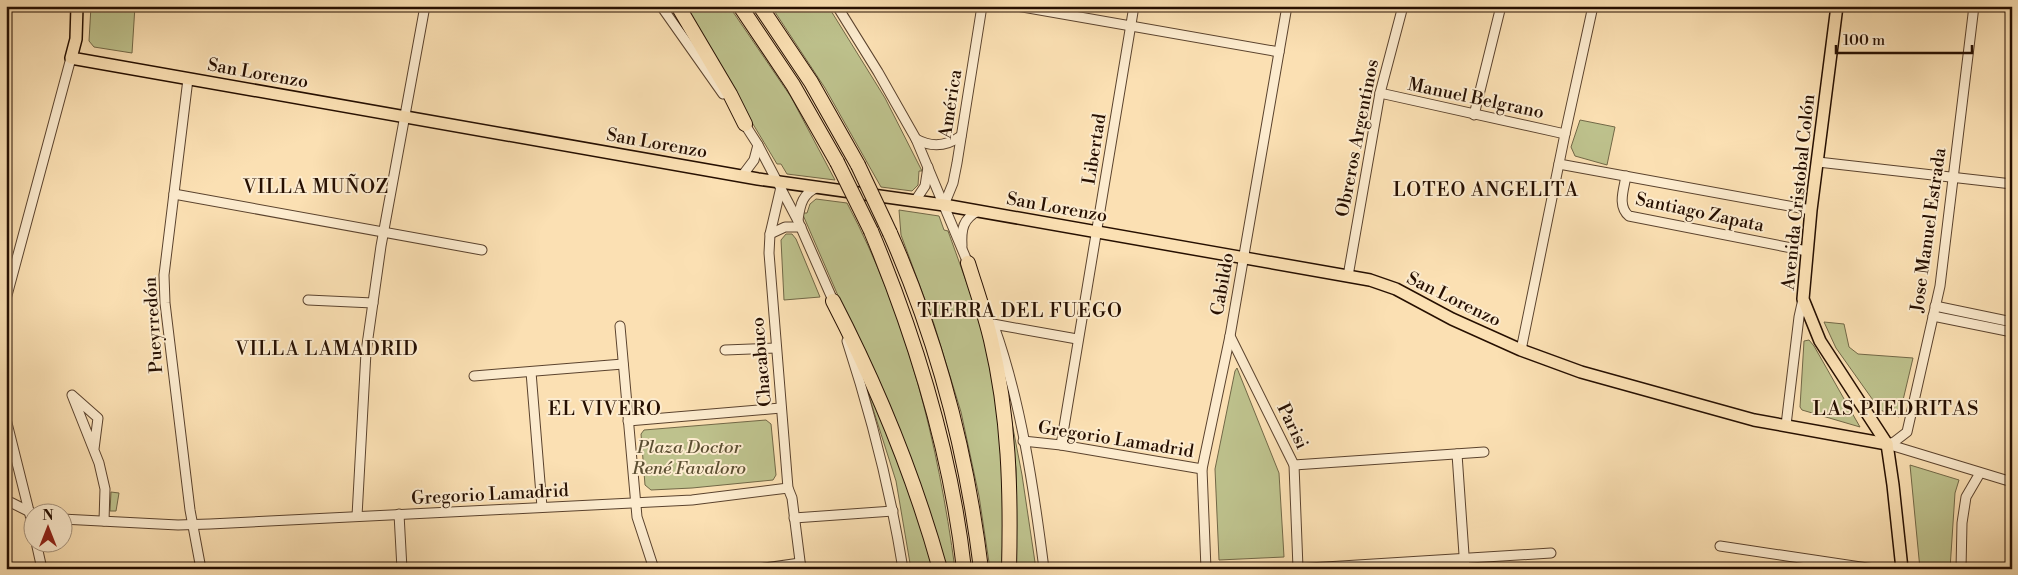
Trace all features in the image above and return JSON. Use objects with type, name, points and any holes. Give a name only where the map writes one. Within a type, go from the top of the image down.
[{"type":"highway","points":[[678,6],[730,94],[745,124]]},
{"type":"highway","points":[[740,6],[793,85],[838,162],[871,231],[901,306],[926,381],[948,473],[964,569]]},
{"type":"highway","points":[[760,6],[811,82],[858,165],[890,233],[924,322],[947,395],[969,490],[981,569]]},
{"type":"highway","points":[[968,263],[991,340],[1004,411],[1010,473],[1008,569]]},
{"type":"highway","points":[[834,301],[860,354],[905,462],[940,569]]},
{"type":"main road","points":[[71,58],[76,39],[78,6]]},
{"type":"main road","name":"Avenida Cristobal Colón","points":[[1837,6],[1811,210],[1803,299],[1820,341],[1887,444],[1902,569]]},
{"type":"main road","name":"San Lorenzo","points":[[71,58],[742,176],[780,185],[819,187],[944,205],[1370,280],[1396,289],[1452,319],[1521,350],[1581,372],[1690,404],[1754,420],[1887,444]]},
{"type":"street","points":[[357,516],[366,352],[384,232],[424,6]]},
{"type":"street","points":[[660,6],[758,145],[800,224],[834,301],[871,417],[883,462],[903,569]]},
{"type":"street","name":"América","points":[[944,205],[953,183],[982,6]]},
{"type":"street","points":[[1018,6],[1279,52]]},
{"type":"street","name":"Libertad","points":[[1061,445],[1134,6]]},
{"type":"street","name":"Cabildo","points":[[1206,569],[1202,469],[1230,336],[1287,6]]},
{"type":"street","name":"Obreros Argentinos","points":[[1348,276],[1380,93],[1403,6]]},
{"type":"street","points":[[1474,114],[1501,6]]},
{"type":"street","points":[[1521,350],[1593,6]]},
{"type":"street","name":"Jose Manuel Estrada","points":[[1887,444],[1894,442],[1907,432],[1940,286],[1974,6]]},
{"type":"street","points":[[838,7],[916,139],[993,324],[1009,378],[1024,441],[1044,569]]},
{"type":"street","points":[[6,299],[71,58]]},
{"type":"street","name":"Pueyrredón","points":[[188,79],[164,275],[165,303],[193,524],[202,569]]},
{"type":"street","name":"Manuel Belgrano","points":[[1380,93],[1565,134]]},
{"type":"street","points":[[916,139],[926,144],[945,144],[961,136]]},
{"type":"street","points":[[742,176],[754,160],[758,145]]},
{"type":"street","points":[[1818,162],[2012,184]]},
{"type":"street","points":[[914,201],[922,192],[926,182],[927,164]]},
{"type":"street","points":[[1559,164],[1811,210]]},
{"type":"street","name":"Santiago Zapata","points":[[1626,176],[1622,205],[1624,212],[1629,216],[1807,251]]},
{"type":"street","name":"Chacabuco","points":[[780,185],[770,234],[769,253],[788,488],[792,498],[801,566]]},
{"type":"street","points":[[800,224],[800,207],[804,197],[810,191],[819,187]]},
{"type":"street","points":[[174,194],[482,250]]},
{"type":"street","points":[[962,246],[963,224],[969,216],[978,211]]},
{"type":"street","points":[[770,234],[785,227],[800,224]]},
{"type":"street","points":[[1786,425],[1799,317],[1803,299]]},
{"type":"street","points":[[308,300],[373,303]]},
{"type":"street","points":[[1935,306],[2012,322]]},
{"type":"street","points":[[1933,316],[2012,332]]},
{"type":"street","points":[[993,324],[1078,339]]},
{"type":"street","points":[[620,326],[635,503],[637,517],[654,569]]},
{"type":"street","name":"Parisi","points":[[1230,336],[1294,465],[1298,568]]},
{"type":"street","points":[[725,350],[776,348]]},
{"type":"street","points":[[474,376],[623,364]]},
{"type":"street","points":[[531,372],[542,508]]},
{"type":"street","points":[[94,449],[98,418],[72,395],[94,449],[105,489],[104,521]]},
{"type":"street","points":[[628,421],[781,408]]},
{"type":"street","points":[[6,419],[28,502]]},
{"type":"street","name":"Gregorio Lamadrid","points":[[1024,441],[1061,445],[1202,469]]},
{"type":"street","name":"San Lorenzo","points":[[1887,444],[2012,482]]},
{"type":"street","points":[[1294,465],[1484,452]]},
{"type":"street","points":[[1457,454],[1464,569]]},
{"type":"street","points":[[1961,569],[1962,523],[1966,497],[1980,473]]},
{"type":"street","name":"Gregorio Lamadrid","points":[[72,519],[193,524],[692,500],[788,488]]},
{"type":"street","points":[[6,503],[10,502],[22,508]]},
{"type":"street","points":[[794,518],[893,511]]},
{"type":"street","points":[[399,514],[402,569]]},
{"type":"street","points":[[1720,546],[1874,569]]},
{"type":"street","points":[[38,552],[42,569]]},
{"type":"street","points":[[1293,569],[1359,567],[1551,553]]},
{"type":"street","points":[[758,569],[801,566]]},
{"type":"green space","points":[[91,6],[135,6],[132,53],[94,47],[89,41]]},
{"type":"green space","points":[[682,6],[729,6],[791,97],[835,180],[787,174],[781,164],[777,164]]},
{"type":"green space","points":[[771,6],[828,6],[885,98],[922,171],[919,171],[918,185],[912,191],[881,187],[825,88]]},
{"type":"green space","points":[[1580,120],[1615,127],[1607,165],[1575,156],[1571,147]]},
{"type":"green space","points":[[816,199],[847,203],[887,290],[917,381],[929,428],[948,522],[955,569],[943,569],[872,374],[803,215],[803,213],[807,213],[810,204]]},
{"type":"green space","points":[[899,210],[939,216],[944,230],[948,231],[987,339],[1000,406],[1005,569],[990,569],[979,496],[961,412],[934,324],[901,235]]},
{"type":"green space","points":[[786,234],[792,234],[796,239],[820,297],[784,300],[781,240]]},
{"type":"green space","points":[[1824,322],[1844,324],[1849,347],[1858,354],[1913,358],[1899,417],[1880,410],[1836,348]]},
{"type":"green space","points":[[1809,340],[1860,427],[1802,410],[1800,407],[1804,341]]},
{"type":"green space","points":[[853,346],[914,503],[933,569],[911,569],[896,481]]},
{"type":"green space","points":[[1237,368],[1279,473],[1284,557],[1219,560],[1215,469]]},
{"type":"green space","points":[[1008,402],[1022,475],[1036,569],[1015,569],[1016,469]]},
{"type":"green space","name":"Plaza Doctor René Favaloro","points":[[766,420],[771,424],[776,475],[773,480],[651,490],[645,485],[641,434],[644,430]]},
{"type":"green space","points":[[1910,465],[1959,480],[1955,493],[1950,569],[1920,569]]},
{"type":"green space","points":[[111,492],[119,493],[116,511],[110,511]]},
{"type":"district","name":"VILLA MUÑOZ","points":[[316,186]]},
{"type":"district","name":"LOTEO ANGELITA","points":[[1486,189]]},
{"type":"district","name":"TIERRA DEL FUEGO","points":[[1020,310]]},
{"type":"district","name":"VILLA LAMADRID","points":[[327,348]]},
{"type":"district","name":"EL VIVERO","points":[[605,408]]},
{"type":"district","name":"LAS PIEDRITAS","points":[[1896,408]]}]
